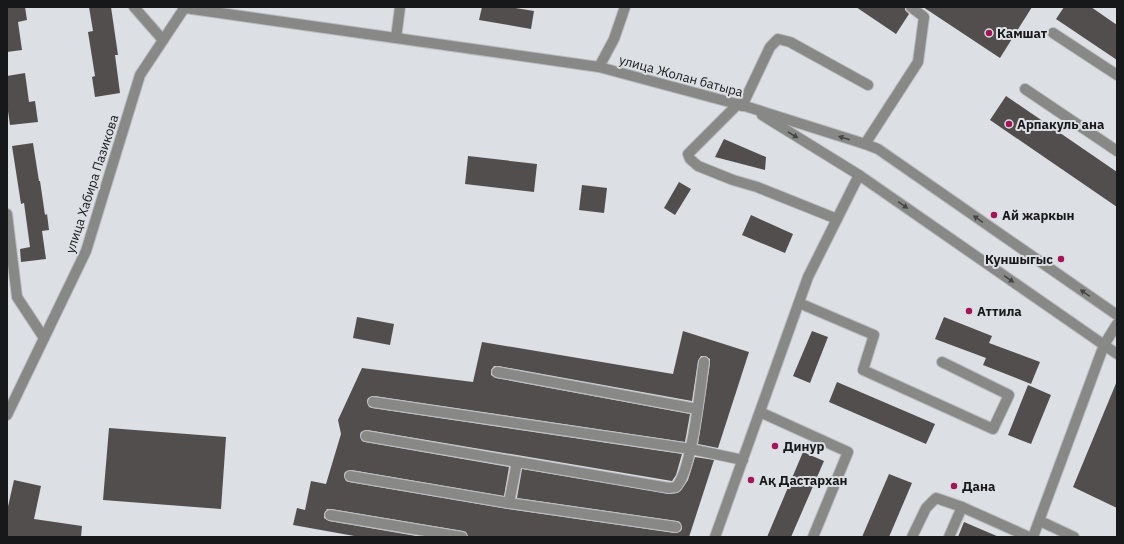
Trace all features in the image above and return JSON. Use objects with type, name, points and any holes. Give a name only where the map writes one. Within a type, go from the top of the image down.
[{"type":"street","points":[[134,7],[163,40]]},
{"type":"street","name":"улица Хабира Пазикова","points":[[7,415],[86,251],[140,75],[185,7]]},
{"type":"street","name":"улица Жолан батыра","points":[[185,7],[599,67],[743,106],[865,144],[884,154],[1117,315]]},
{"type":"street","points":[[396,38],[400,7]]},
{"type":"street","points":[[599,67],[614,39],[625,7]]},
{"type":"street","points":[[865,144],[918,62],[924,17],[911,7]]},
{"type":"street","points":[[1053,33],[1117,75]]},
{"type":"street","points":[[837,219],[757,187],[733,180],[698,166],[690,159],[688,154],[743,106],[770,47],[778,39],[790,42],[868,85]]},
{"type":"street","points":[[1025,89],[1117,151]]},
{"type":"street","points":[[743,106],[859,175],[1117,354]]},
{"type":"street","points":[[716,537],[808,277],[859,175]]},
{"type":"street","points":[[7,214],[17,298],[44,338]]},
{"type":"street","points":[[799,303],[874,335],[863,370],[993,429],[1009,395],[942,362]]},
{"type":"street","points":[[1033,537],[1104,346],[1117,324]]},
{"type":"street","points":[[366,436],[669,488],[676,487],[681,483],[691,449],[704,362]]},
{"type":"street","points":[[497,372],[697,410]]},
{"type":"street","points":[[373,402],[691,449],[743,460]]},
{"type":"street","points":[[760,412],[848,452],[813,537]]},
{"type":"street","points":[[509,503],[517,462]]},
{"type":"street","points":[[350,476],[509,503],[676,527]]},
{"type":"street","points":[[912,537],[926,508],[936,498],[1029,537]]},
{"type":"street","points":[[949,537],[962,508]]},
{"type":"street","points":[[330,515],[462,537]]},
{"type":"street","points":[[1040,520],[1074,537]]},
{"type":"building","points":[[7,7],[25,7],[27,20],[18,22],[22,50],[7,52]]},
{"type":"building","points":[[89,7],[111,7],[118,55],[115,55],[120,93],[95,97],[92,77],[95,76],[88,32],[93,31]]},
{"type":"building","points":[[482,7],[509,7],[534,11],[531,29],[479,20]]},
{"type":"building","points":[[856,7],[905,7],[905,10],[909,14],[896,34]]},
{"type":"building","name":"Камшат","points":[[923,7],[1032,7],[1000,58]]},
{"type":"building","points":[[1064,7],[1091,7],[1117,25],[1117,60],[1056,19]]},
{"type":"building","points":[[25,73],[29,102],[35,101],[38,122],[10,125],[7,104],[7,76]]},
{"type":"building","points":[[1006,96],[1117,172],[1117,207],[990,120]]},
{"type":"building","points":[[724,139],[766,157],[765,170],[715,157]]},
{"type":"building","points":[[33,143],[45,215],[47,214],[49,230],[42,231],[46,259],[21,262],[20,249],[30,247],[24,203],[21,204],[12,146]]},
{"type":"building","points":[[468,156],[537,164],[534,192],[465,184]]},
{"type":"building","points":[[679,182],[691,189],[675,215],[664,208]]},
{"type":"building","points":[[582,185],[607,188],[604,213],[579,210]]},
{"type":"building","points":[[751,215],[793,234],[785,253],[742,235]]},
{"type":"building","points":[[357,317],[394,324],[390,345],[353,338]]},
{"type":"building","points":[[944,317],[992,336],[989,343],[1040,362],[1031,384],[983,365],[986,358],[935,339]]},
{"type":"building","points":[[683,331],[749,352],[718,448],[698,444],[710,363],[710,359],[705,356],[701,356],[698,361],[692,401],[498,366],[494,366],[491,370],[491,375],[496,378],[690,414],[685,442],[374,396],[368,398],[367,401],[369,407],[372,408],[682,454],[676,475],[672,481],[367,430],[361,432],[360,435],[362,441],[365,442],[509,467],[504,496],[351,470],[345,472],[344,475],[346,481],[349,482],[508,509],[675,533],[681,531],[682,528],[680,522],[677,521],[517,498],[522,469],[670,494],[677,493],[681,490],[688,480],[695,457],[714,460],[689,537],[468,537],[466,532],[463,531],[331,509],[327,509],[324,514],[324,518],[329,521],[422,537],[360,537],[293,525],[297,508],[305,510],[311,481],[326,484],[341,434],[338,420],[362,368],[473,382],[482,342],[673,374]]},
{"type":"building","points":[[812,331],[828,337],[810,383],[793,376]]},
{"type":"building","points":[[1117,381],[1117,508],[1073,487]]},
{"type":"building","points":[[837,382],[935,424],[926,444],[829,402]]},
{"type":"building","points":[[1028,385],[1051,395],[1031,444],[1008,435]]},
{"type":"building","points":[[109,428],[226,437],[221,509],[103,500]]},
{"type":"building","points":[[803,452],[824,461],[791,537],[767,537]]},
{"type":"building","points":[[889,474],[912,483],[889,537],[862,537]]},
{"type":"building","points":[[14,480],[41,486],[34,519],[82,526],[81,537],[7,537],[7,511]]},
{"type":"building","points":[[964,522],[999,537],[958,537]]},
{"type":"place","name":"Камшат","points":[[989,33]]},
{"type":"place","name":"Арпакуль ана","points":[[1009,124]]},
{"type":"place","name":"Ай жаркын","points":[[994,215]]},
{"type":"place","name":"Куншыгыс","points":[[1061,259]]},
{"type":"place","name":"Аттила","points":[[969,311]]},
{"type":"place","name":"Динур","points":[[775,446]]},
{"type":"place","name":"Ақ Дастархан","points":[[751,480]]},
{"type":"place","name":"Дана","points":[[954,486]]}]
